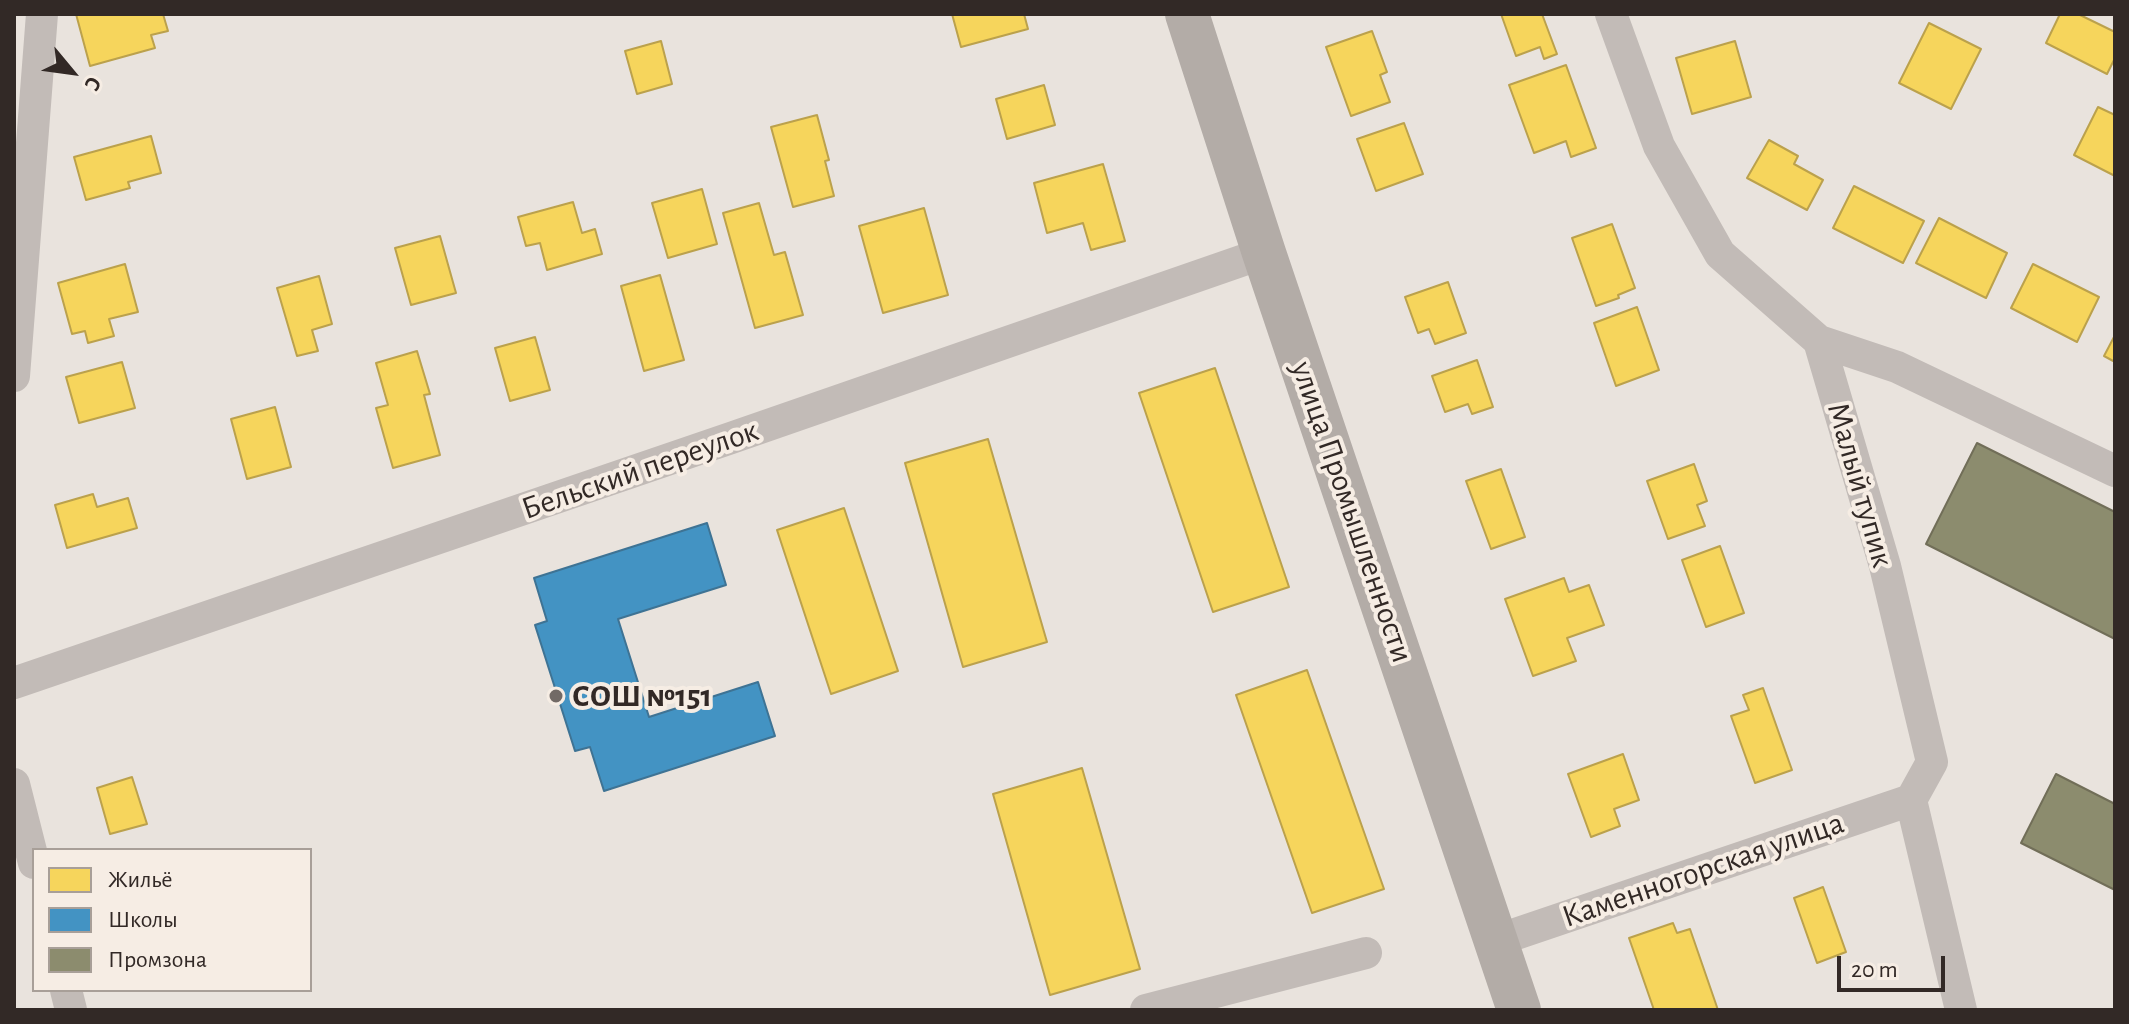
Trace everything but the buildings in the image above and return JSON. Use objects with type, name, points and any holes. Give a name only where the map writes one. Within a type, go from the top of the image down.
[{"type":"main road","name":"улица Промышленности","points":[[1187,14],[1264,253],[1519,1010]]},
{"type":"street","points":[[14,376],[42,14]]},
{"type":"street","points":[[1611,14],[1659,146],[1720,254],[1819,341],[1897,367],[2115,471]]},
{"type":"street","name":"Бельский переулок","points":[[14,683],[1264,253]]},
{"type":"street","name":"Малый тупик","points":[[1819,341],[1885,566],[1932,762],[1911,800]]},
{"type":"street","points":[[14,784],[32,855]]},
{"type":"street","points":[[1911,800],[1961,1010]]},
{"type":"street","name":"Каменногорская улица","points":[[1495,941],[1911,800]]},
{"type":"street","points":[[1146,1010],[1366,953]]},
{"type":"place","name":"СОШ №151","points":[[556,696]]}]
